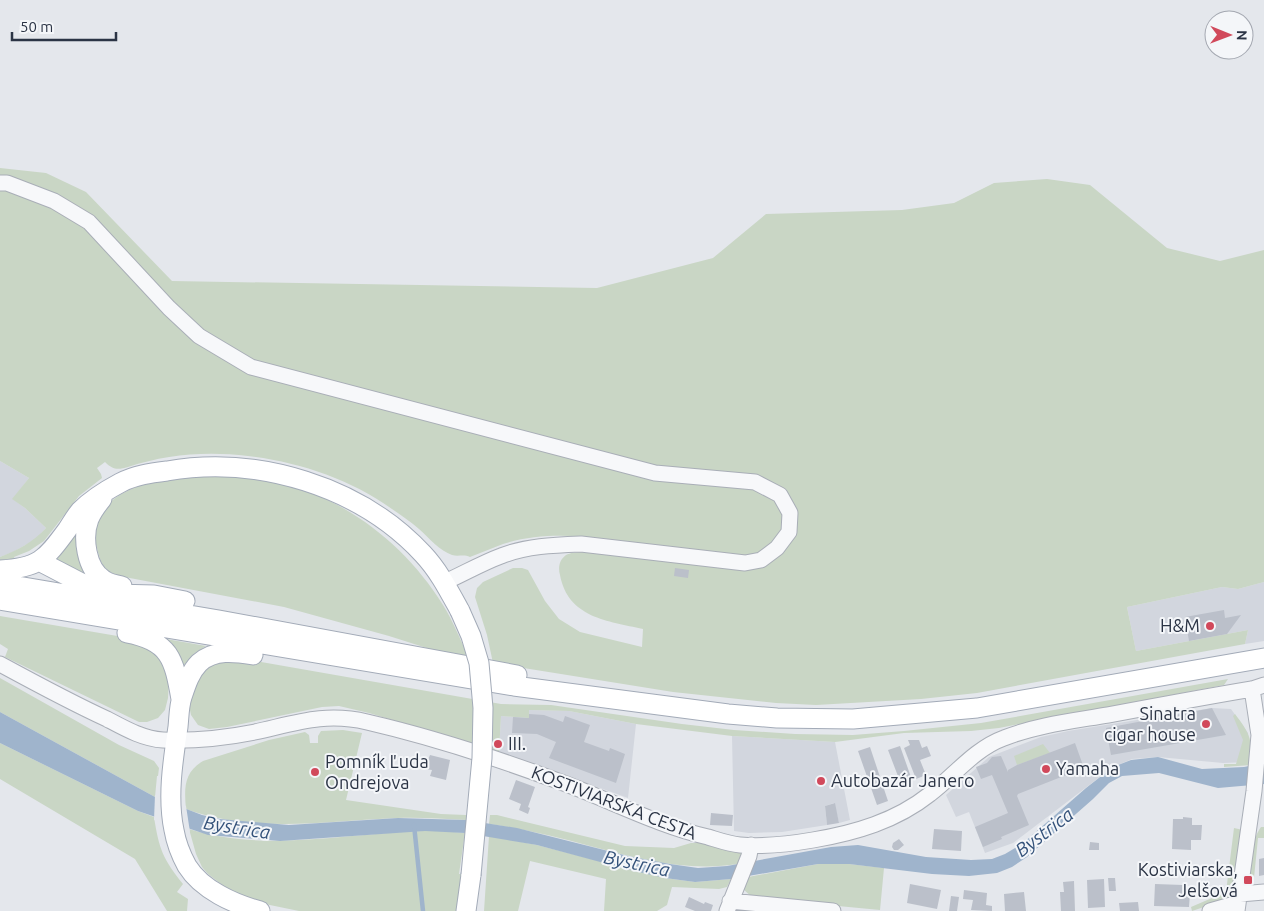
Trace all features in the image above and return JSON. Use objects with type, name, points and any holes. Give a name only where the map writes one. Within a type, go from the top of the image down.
[{"type":"main road","points":[[0,570],[21,569],[39,561],[54,547],[79,513],[94,498],[121,482],[142,475],[182,468],[207,466],[244,468],[280,474],[309,482],[345,498],[376,515],[402,534],[424,554],[445,582],[471,636],[479,663],[483,708],[482,758],[466,911]]},
{"type":"main road","points":[[108,491],[89,519],[86,537],[87,554],[95,572],[104,580],[116,585],[141,590],[154,596]]},
{"type":"main road","points":[[39,561],[91,588],[114,594],[154,596],[188,601],[219,620]]},
{"type":"main road","points":[[0,583],[219,620],[500,671],[616,699]]},
{"type":"main road","points":[[0,600],[505,685],[748,716],[815,720],[907,715],[994,705],[1264,658]]},
{"type":"main road","points":[[90,616],[118,631],[144,636],[164,648],[177,673],[181,699]]},
{"type":"main road","points":[[260,911],[223,897],[204,884],[188,866],[179,848],[174,830],[172,779],[181,699],[191,674],[200,662],[216,654],[233,652],[258,656],[299,651]]},
{"type":"street","points":[[0,183],[7,183],[54,201],[90,222],[169,308],[199,336],[251,367],[655,473],[755,482],[780,495],[790,513],[790,532],[777,548],[761,560],[745,563],[581,544],[559,545],[500,556],[445,582]]},
{"type":"street","name":"KOSTIVIARSKA CESTA","points":[[0,664],[128,730],[153,739],[198,740],[253,732],[302,720],[319,718],[335,717],[364,721],[442,742],[510,764],[588,792],[683,831],[738,845],[750,851],[772,845],[814,840],[871,826],[892,818],[929,796],[980,751],[993,743],[1013,735],[1074,720],[1258,687],[1257,758],[1254,791],[1238,902]]},
{"type":"street","points":[[750,851],[728,906],[833,911]]},
{"type":"street","points":[[1210,911],[1264,892]]},
{"type":"shaded area","points":[[0,461],[29,478],[13,499],[46,528],[36,539],[0,557]]},
{"type":"shaded area","points":[[1264,582],[1264,641],[1245,644],[1248,630],[1136,651],[1127,607],[1222,587],[1238,589]]},
{"type":"shaded area","points":[[1212,708],[1231,709],[1248,733],[1250,762],[1223,763],[1158,757],[1132,759],[1113,767],[1013,843],[985,853],[969,812],[956,817],[946,795],[989,757],[1041,737]]},
{"type":"shaded area","points":[[529,710],[569,711],[636,724],[628,798],[499,752],[501,716],[528,718]]},
{"type":"shaded area","points":[[732,736],[835,742],[850,820],[839,823],[834,803],[825,806],[827,825],[782,832],[749,833],[734,831]]},
{"type":"green space","points":[[0,168],[46,173],[86,192],[172,281],[597,288],[713,258],[766,214],[902,210],[954,203],[994,183],[1047,179],[1090,185],[1167,248],[1220,261],[1264,250],[1264,582],[1238,589],[1222,587],[1127,607],[1136,651],[1248,630],[1245,644],[977,693],[921,699],[816,705],[776,703],[673,692],[493,663],[487,635],[475,597],[477,588],[483,582],[513,568],[528,570],[545,601],[559,619],[580,632],[642,647],[643,629],[603,620],[581,609],[571,600],[564,589],[559,567],[560,562],[566,555],[582,552],[646,559],[646,544],[574,536],[538,537],[520,539],[503,544],[470,557],[454,556],[439,547],[416,526],[392,509],[359,489],[305,467],[267,459],[233,455],[202,454],[172,456],[118,469],[111,467],[105,462],[97,468],[102,478],[79,496],[44,541],[29,551],[14,557],[15,560],[0,563],[0,557],[25,545],[46,528],[25,508],[12,499],[29,478],[0,461]]},
{"type":"green space","points":[[192,475],[240,476],[287,484],[332,502],[351,513],[386,538],[402,553],[431,587],[447,611],[468,656],[433,650],[284,607],[119,576],[106,569],[100,558],[95,537],[95,526],[104,509],[119,495],[139,486]]},
{"type":"green space","points":[[86,512],[102,586],[50,559]]},
{"type":"green space","points":[[0,616],[135,639],[161,656],[169,679],[165,710],[158,718],[147,722],[139,722],[5,657],[8,649],[0,644]]},
{"type":"green space","points":[[166,639],[206,646],[195,653],[182,667]]},
{"type":"green space","points":[[230,660],[250,660],[501,704],[551,705],[682,724],[795,734],[853,735],[981,723],[1228,679],[1224,685],[999,728],[971,731],[904,733],[835,742],[732,736],[636,724],[569,711],[529,710],[529,718],[501,716],[499,752],[369,713],[339,706],[322,707],[227,727],[209,729],[198,725],[191,715],[188,701],[200,672],[212,664]]},
{"type":"green space","points":[[0,678],[119,745],[154,761],[159,768],[155,797],[0,712]]},
{"type":"green space","points":[[1235,714],[1249,738],[1251,765],[1224,767],[1224,764],[1236,764],[1243,740],[1233,716]]},
{"type":"green space","points":[[343,730],[362,733],[346,800],[441,814],[466,815],[466,820],[406,818],[264,824],[212,817],[186,809],[185,787],[189,775],[203,761],[269,740],[305,732],[309,735],[310,743],[318,743],[318,736],[321,731]]},
{"type":"green space","points":[[0,743],[138,811],[154,817],[163,853],[183,884],[177,892],[188,899],[187,911],[167,911],[135,859],[0,779]]},
{"type":"green space","points":[[1043,744],[1050,753],[1017,765],[1014,756]]},
{"type":"green space","points":[[490,815],[497,815],[625,846],[674,848],[691,843],[701,843],[743,853],[738,864],[701,866],[664,863],[515,828],[489,824]]},
{"type":"green space","points":[[1261,827],[1264,827],[1264,838],[1258,838],[1253,888],[1250,885],[1251,855],[1255,839]]},
{"type":"green space","points":[[1234,828],[1243,830],[1233,892],[1228,899],[1192,911],[1191,907],[1226,892]]},
{"type":"green space","points":[[189,829],[247,840],[276,841],[394,832],[439,831],[465,833],[459,874],[462,874],[458,911],[299,911],[265,904],[230,891],[208,874],[202,867],[196,854]]},
{"type":"green space","points":[[489,836],[537,845],[665,878],[695,882],[731,879],[727,887],[719,889],[672,887],[667,905],[657,911],[604,911],[606,879],[530,861],[518,911],[484,911]]},
{"type":"green space","points":[[818,864],[849,864],[884,868],[880,910],[753,898],[743,889],[748,877]]},
{"type":"water","name":"Bystrica","points":[[0,712],[155,797],[202,815],[220,819],[289,825],[398,818],[466,820],[517,828],[628,856],[698,868],[727,866],[831,847],[858,845],[926,857],[971,860],[992,859],[1022,844],[1113,767],[1131,760],[1158,757],[1202,769],[1244,767],[1264,763],[1264,784],[1218,788],[1159,773],[1122,776],[1109,783],[1027,857],[1012,867],[997,873],[969,876],[932,874],[849,864],[818,864],[731,879],[695,882],[665,878],[630,870],[537,845],[465,833],[425,831],[280,841],[208,835],[138,811],[0,743]]},
{"type":"pier","points":[[155,795],[186,806],[190,832],[154,820]]},
{"type":"building","points":[[675,568],[689,570],[688,578],[674,576]]},
{"type":"building","name":"H&M","points":[[1224,610],[1225,618],[1241,615],[1227,634],[1189,641],[1185,617]]},
{"type":"building","points":[[1212,708],[1226,735],[1111,755],[1106,728]]},
{"type":"building","points":[[529,714],[544,715],[563,722],[565,716],[590,725],[584,742],[609,751],[610,748],[625,754],[616,783],[549,758],[556,742],[537,734],[512,733],[513,717],[529,718]]},
{"type":"building","points":[[908,740],[919,740],[922,748],[927,746],[931,756],[920,760],[926,775],[916,779],[904,748],[910,745]]},
{"type":"building","points":[[1075,743],[1084,768],[1018,794],[1017,796],[1029,825],[983,847],[975,827],[1008,813],[992,775],[981,779],[976,767],[987,763],[992,757],[1001,756],[1008,772],[1008,770],[1017,765]]},
{"type":"building","points":[[900,746],[912,780],[901,784],[888,750]]},
{"type":"building","points":[[870,747],[888,801],[877,805],[858,751]]},
{"type":"building","points":[[430,755],[450,760],[446,780],[430,776],[432,770],[424,769]]},
{"type":"building","points":[[516,780],[535,787],[528,807],[530,808],[528,814],[519,810],[521,804],[509,799]]},
{"type":"building","points":[[835,803],[839,823],[827,825],[825,806]]},
{"type":"building","points":[[711,813],[733,815],[732,826],[710,825]]},
{"type":"building","points":[[1183,817],[1192,818],[1192,825],[1202,825],[1201,840],[1191,840],[1191,850],[1172,849],[1173,819],[1183,819]]},
{"type":"building","points":[[934,829],[962,831],[961,851],[932,849]]},
{"type":"building","points":[[899,839],[904,845],[898,850],[894,850],[892,847],[893,843]]},
{"type":"building","points":[[1090,842],[1099,843],[1099,850],[1089,850]]},
{"type":"building","points":[[1264,858],[1264,875],[1259,876],[1259,859]]},
{"type":"building","points":[[1108,878],[1115,878],[1116,891],[1109,891]]},
{"type":"building","points":[[1104,879],[1105,907],[1088,908],[1087,880]]},
{"type":"building","points":[[1074,881],[1075,911],[1061,911],[1060,892],[1064,892],[1063,882]]},
{"type":"building","points":[[910,884],[941,890],[937,909],[907,903]]},
{"type":"building","points":[[1155,884],[1183,885],[1183,893],[1190,893],[1189,907],[1154,906]]},
{"type":"building","points":[[964,890],[987,893],[986,905],[992,906],[992,911],[971,910],[973,900],[963,899]]},
{"type":"building","points":[[1024,892],[1026,911],[1005,911],[1004,894]]},
{"type":"building","points":[[951,896],[959,897],[957,911],[949,911]]},
{"type":"building","points":[[689,897],[704,904],[705,902],[713,905],[711,911],[695,911],[685,907]]},
{"type":"building","points":[[1138,902],[1139,911],[1120,911],[1119,903]]},
{"type":"waterway","points":[[414,825],[423,911]]},
{"type":"place","name":"H&M","points":[[1210,626]]},
{"type":"place","name":"Sinatra cigar house","points":[[1206,724]]},
{"type":"place","name":"III.","points":[[498,744]]},
{"type":"place","name":"Yamaha","points":[[1046,769]]},
{"type":"place","name":"Pomník Ľuda Ondrejova","points":[[315,772]]},
{"type":"place","name":"Autobazár Janero","points":[[821,781]]},
{"type":"place","name":"Kostiviarska, Jelšová","points":[[1248,880]]}]
